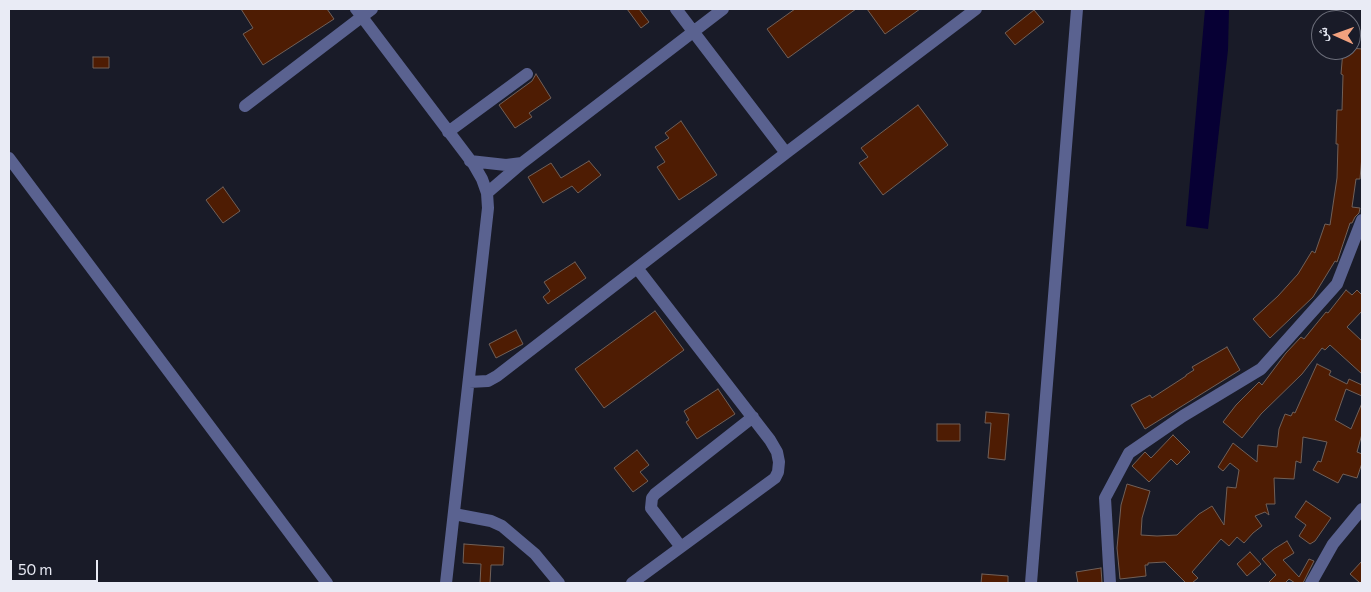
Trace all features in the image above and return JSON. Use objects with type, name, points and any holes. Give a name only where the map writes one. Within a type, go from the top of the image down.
[{"type":"street","points":[[245,106],[358,13],[372,9]]},
{"type":"street","points":[[676,9],[786,153]]},
{"type":"street","points":[[487,193],[522,163],[723,9]]},
{"type":"street","points":[[469,382],[488,381],[497,376],[976,9]]},
{"type":"street","points":[[1031,583],[1077,9]]},
{"type":"street","points":[[358,13],[470,160],[482,179],[487,193],[488,208],[446,583]]},
{"type":"street","points":[[448,132],[527,74]]},
{"type":"street","points":[[9,158],[327,583]]},
{"type":"street","points":[[470,160],[506,165],[522,163]]},
{"type":"street","points":[[1110,583],[1105,498],[1129,453],[1183,416],[1261,370],[1337,284],[1362,220]]},
{"type":"street","points":[[632,583],[775,478],[779,462],[777,452],[770,440],[637,268]]},
{"type":"street","points":[[681,547],[651,508],[652,498],[753,418]]},
{"type":"street","points":[[1311,583],[1333,544],[1362,508]]},
{"type":"street","points":[[454,514],[491,521],[502,526],[534,554],[560,583]]},
{"type":"shaded area","points":[[1205,9],[1229,9],[1228,50],[1208,229],[1186,226]]},
{"type":"building","points":[[241,9],[327,9],[334,19],[263,65],[243,34],[253,28]]},
{"type":"building","points":[[627,9],[639,9],[649,22],[641,28]]},
{"type":"building","points":[[795,9],[856,9],[788,58],[767,29]]},
{"type":"building","points":[[867,9],[920,9],[885,34]]},
{"type":"building","points":[[1034,10],[1044,22],[1015,45],[1005,33]]},
{"type":"building","points":[[1362,49],[1362,156],[1360,179],[1356,179],[1352,207],[1360,208],[1359,213],[1350,223],[1337,262],[1335,261],[1313,297],[1270,338],[1253,319],[1298,274],[1312,251],[1315,253],[1325,224],[1330,225],[1337,178],[1337,110],[1342,110],[1343,75],[1341,74],[1342,60],[1361,60]]},
{"type":"building","points":[[93,57],[109,57],[109,68],[93,68]]},
{"type":"building","points":[[536,74],[551,98],[529,113],[532,117],[515,128],[499,105],[532,81]]},
{"type":"building","points":[[918,105],[948,145],[883,195],[859,163],[868,157],[861,148]]},
{"type":"building","points":[[681,121],[717,175],[679,200],[657,167],[665,162],[655,147],[669,138],[665,133]]},
{"type":"building","points":[[589,161],[601,175],[578,193],[572,186],[543,203],[528,177],[551,163],[561,178]]},
{"type":"building","points":[[223,187],[240,211],[223,223],[206,200]]},
{"type":"building","points":[[575,262],[586,278],[548,304],[543,297],[550,291],[544,282]]},
{"type":"building","points":[[1346,290],[1352,295],[1357,290],[1362,295],[1362,311],[1347,327],[1362,341],[1362,374],[1330,345],[1325,350],[1322,348],[1302,374],[1261,414],[1242,438],[1223,422],[1236,405],[1259,382],[1262,385],[1286,353],[1301,337],[1304,339]]},
{"type":"building","points":[[655,311],[684,350],[604,408],[575,369]]},
{"type":"building","points":[[516,330],[523,344],[496,358],[489,344]]},
{"type":"building","points":[[1227,347],[1240,370],[1145,429],[1131,405],[1150,395],[1152,398],[1194,370],[1192,367]]},
{"type":"building","points":[[1317,364],[1331,371],[1329,375],[1347,384],[1349,379],[1362,385],[1362,396],[1346,389],[1335,420],[1351,429],[1362,403],[1362,434],[1357,452],[1362,454],[1362,463],[1357,478],[1343,474],[1338,483],[1313,470],[1318,461],[1321,462],[1327,442],[1303,437],[1301,463],[1296,461],[1294,479],[1274,478],[1275,504],[1266,504],[1269,515],[1265,512],[1255,516],[1262,526],[1244,543],[1237,537],[1229,546],[1221,539],[1192,572],[1198,578],[1192,583],[1186,583],[1165,562],[1148,563],[1148,565],[1145,565],[1146,576],[1120,579],[1117,548],[1121,505],[1127,484],[1150,491],[1142,518],[1141,535],[1177,535],[1199,514],[1212,506],[1224,525],[1227,487],[1236,488],[1239,470],[1230,463],[1223,471],[1218,467],[1233,443],[1257,462],[1258,445],[1277,447],[1279,429],[1285,414],[1291,416],[1293,412],[1295,413]]},
{"type":"building","points":[[718,389],[735,414],[697,439],[686,422],[689,420],[684,411]]},
{"type":"building","points":[[986,412],[1009,414],[1005,460],[988,458],[991,423],[985,423]]},
{"type":"building","points":[[937,424],[960,424],[960,441],[937,441]]},
{"type":"building","points":[[1173,435],[1190,452],[1177,465],[1171,459],[1149,482],[1132,466],[1145,452],[1151,458]]},
{"type":"building","points":[[637,450],[649,465],[640,472],[648,481],[633,492],[614,468]]},
{"type":"building","points":[[1306,501],[1331,518],[1315,541],[1310,544],[1299,536],[1306,525],[1295,517]]},
{"type":"building","points":[[1287,541],[1294,553],[1283,560],[1299,577],[1309,559],[1314,561],[1303,583],[1295,583],[1289,579],[1285,583],[1268,583],[1276,575],[1262,559]]},
{"type":"building","points":[[464,544],[504,547],[503,565],[491,565],[490,583],[480,583],[481,564],[463,563]]},
{"type":"building","points":[[1250,552],[1261,564],[1247,576],[1237,564]]},
{"type":"building","points":[[1362,561],[1362,583],[1360,583],[1350,574]]},
{"type":"building","points":[[1101,568],[1102,583],[1078,583],[1076,572]]},
{"type":"building","points":[[982,574],[1008,576],[1008,583],[981,583]]}]
